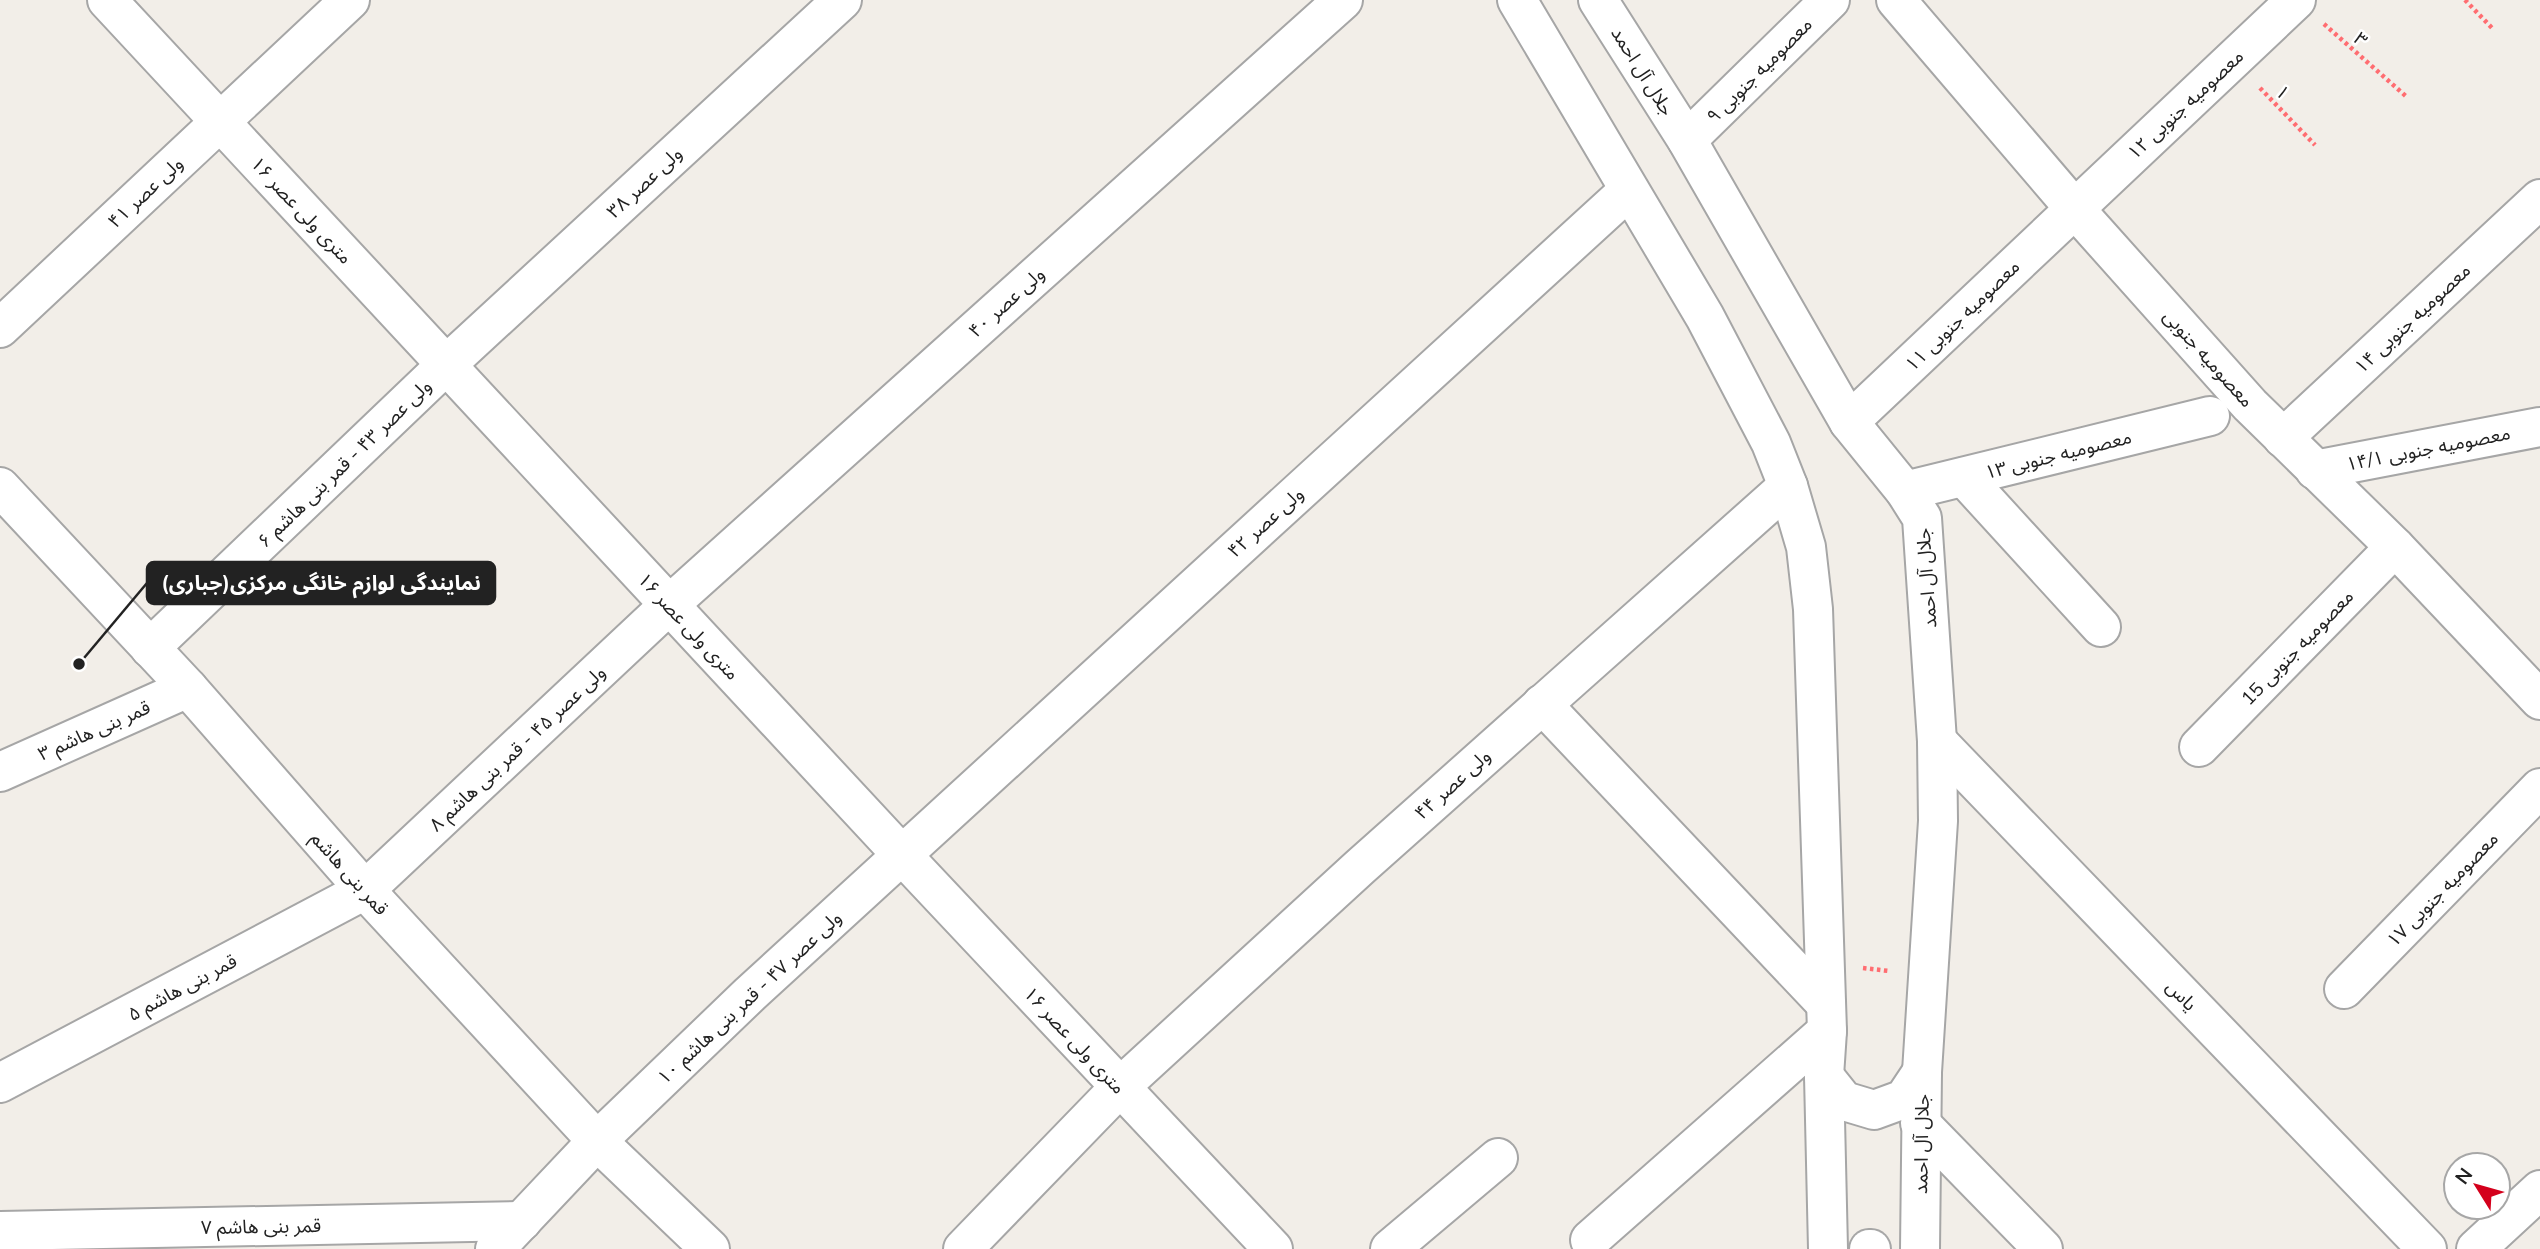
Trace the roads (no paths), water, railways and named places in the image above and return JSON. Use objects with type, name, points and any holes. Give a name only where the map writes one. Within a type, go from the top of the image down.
[{"type":"street","name":"۱۶ متری ولی عصر","points":[[107,0],[902,855],[1273,1249]]},
{"type":"street","name":"ولی عصر ۴۱","points":[[0,328],[350,0]]},
{"type":"street","name":"ولی عصر ۳۸","points":[[446,365],[842,0]]},
{"type":"street","name":"ولی عصر ۴۰","points":[[669,605],[1343,0]]},
{"type":"street","points":[[1517,0],[1705,317],[1772,443],[1806,547],[1813,609],[1826,1017],[1824,1076],[1828,1249]]},
{"type":"street","name":"جلال آل احمد","points":[[1598,0],[1688,140],[1849,422],[1905,491],[1922,518],[1937,741],[1938,821],[1922,1072],[1920,1249]]},
{"type":"street","name":"معصومیه جنوبی ۹","points":[[1688,140],[1830,0]]},
{"type":"street","name":"معصومیه جنوبی","points":[[1896,0],[2074,208],[2250,405],[2395,547],[2540,700]]},
{"type":"street","name":"معصومیه جنوبی ۱۲","points":[[2074,208],[2232,60],[2307,9]]},
{"type":"street","name":"ولی عصر ۴۲","points":[[902,855],[1629,190]]},
{"type":"street","name":"معصومیه جنوبی ۱۴","points":[[2284,438],[2540,199]]},
{"type":"street","name":"معصومیه جنوبی ۱۱","points":[[1849,422],[2074,208]]},
{"type":"street","name":"ولی عصر ۴۳ - قمر بنی هاشم ۶","points":[[150,648],[446,365]]},
{"type":"street","name":"معصومیه جنوبی ۱۳","points":[[1905,491],[2210,416]]},
{"type":"street","name":"معصومیه جنوبی ۱۴/۱","points":[[2315,470],[2540,427]]},
{"type":"street","points":[[1964,477],[2101,627]]},
{"type":"street","name":"ولی عصر ۴۴","points":[[964,1249],[1120,1087],[1542,704],[1788,486]]},
{"type":"street","name":"قمر بنی هاشم","points":[[0,487],[188,688],[365,890],[597,1141],[710,1249]]},
{"type":"street","name":"معصومیه جنوبی 15","points":[[2199,747],[2395,547]]},
{"type":"street","name":"ولی عصر ۴۵ - قمر بنی هاشم ۸","points":[[365,890],[669,605]]},
{"type":"street","name":"قمر بنی هاشم ۳","points":[[0,772],[188,688]]},
{"type":"street","points":[[1542,704],[1826,1017]]},
{"type":"street","name":"یاس","points":[[1937,741],[2427,1249]]},
{"type":"street","name":"معصومیه جنوبی ۱۷","points":[[2344,989],[2540,788]]},
{"type":"street","name":"ولی عصر ۴۷ - قمر بنی هاشم ۱۰","points":[[495,1249],[597,1141],[750,994],[902,855]]},
{"type":"street","name":"قمر بنی هاشم ۵","points":[[0,1083],[365,890]]},
{"type":"street","points":[[1590,1240],[1826,1017]]},
{"type":"street","points":[[1824,1076],[1844,1101],[1874,1110],[1904,1099],[1922,1072]]},
{"type":"street","points":[[1920,1123],[2043,1249]]},
{"type":"street","points":[[1390,1249],[1498,1158]]},
{"type":"street","points":[[2476,1249],[2540,1190]]},
{"type":"street","name":"قمر بنی هاشم ۷","points":[[0,1231],[522,1221]]},
{"type":"place","name":"نمایندگی لوازم خانگی مرکزی(جباری)","points":[[79,664]]}]
